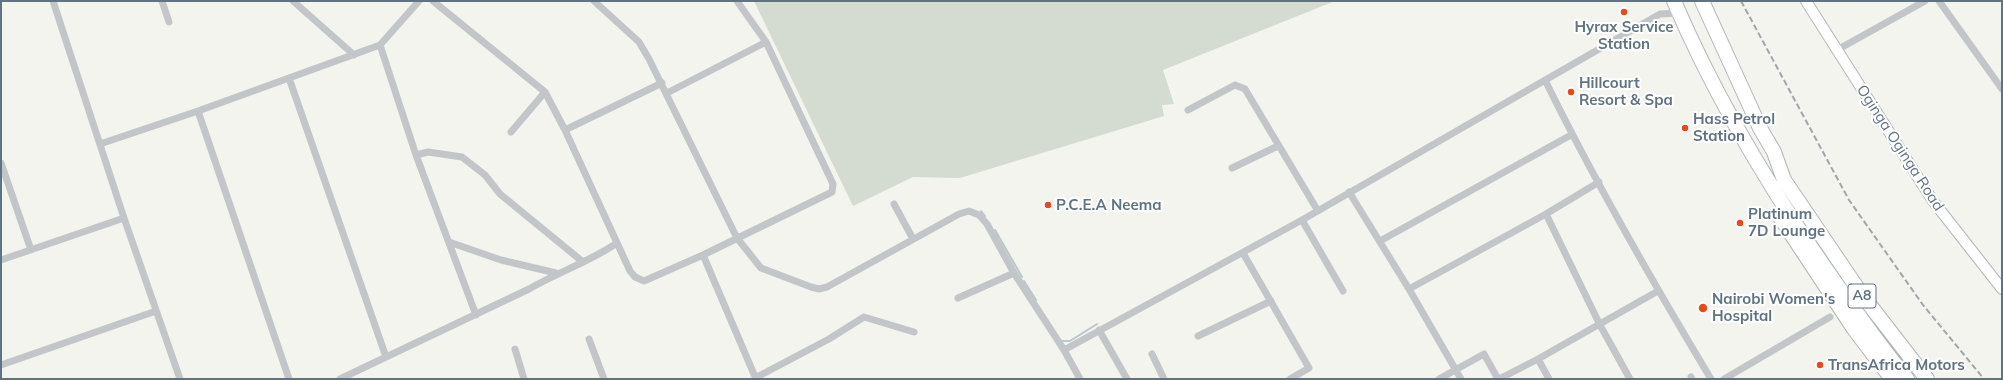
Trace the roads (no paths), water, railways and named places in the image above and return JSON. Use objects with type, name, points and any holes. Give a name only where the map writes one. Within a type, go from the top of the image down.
[{"type":"highway","name":"A8","points":[[1702,1],[1750,109],[1774,152],[1784,180],[1862,295],[1927,379]]},
{"type":"highway","name":"A8","points":[[1676,7],[1711,79],[1758,166],[1847,301],[1907,379]]},
{"type":"highway","points":[[1774,152],[1794,178],[1872,295],[1937,379]]},
{"type":"highway","points":[[1758,166],[1768,195],[1793,238],[1854,329],[1892,379]]},
{"type":"street","points":[[53,1],[124,218],[180,379]]},
{"type":"street","points":[[162,1],[169,22]]},
{"type":"street","points":[[293,1],[354,55]]},
{"type":"street","points":[[100,144],[198,111],[380,45],[418,1]]},
{"type":"street","points":[[433,1],[545,92],[566,130],[630,271],[635,278],[644,280],[703,255],[821,199],[832,192],[833,184],[766,42],[738,1]]},
{"type":"street","points":[[594,1],[639,42],[662,83],[737,238],[761,268],[818,289],[827,287],[959,214],[969,210],[979,215],[987,224],[1014,273],[1064,350],[1080,379]]},
{"type":"street","name":"Oginga Oginga Road","points":[[1806,1],[1933,201],[2002,289]]},
{"type":"street","points":[[1837,50],[1925,1]]},
{"type":"street","points":[[1939,1],[2002,88]]},
{"type":"street","points":[[1064,350],[1302,220],[1660,14],[1676,7]]},
{"type":"street","points":[[667,93],[766,42]]},
{"type":"street","points":[[380,45],[416,155],[476,314]]},
{"type":"street","points":[[289,78],[386,357]]},
{"type":"street","points":[[1545,80],[1572,134],[1658,291],[1711,379]]},
{"type":"street","points":[[566,130],[662,83]]},
{"type":"street","points":[[1188,110],[1228,87],[1235,85],[1241,86],[1250,96],[1278,146],[1318,211]]},
{"type":"street","points":[[511,132],[545,92]]},
{"type":"street","points":[[198,111],[289,379]]},
{"type":"street","points":[[1380,241],[1572,134]]},
{"type":"street","points":[[1232,168],[1278,146]]},
{"type":"street","points":[[416,155],[428,152],[462,157],[484,175],[500,194],[583,262]]},
{"type":"street","points":[[1,163],[30,250]]},
{"type":"street","points":[[1409,289],[1546,214],[1599,182]]},
{"type":"street","points":[[1349,192],[1409,289],[1461,379]]},
{"type":"street","points":[[894,204],[913,239]]},
{"type":"street","points":[[1546,214],[1600,324],[1630,379]]},
{"type":"street","points":[[1,260],[124,218]]},
{"type":"street","points":[[1302,220],[1344,291]]},
{"type":"street","points":[[449,242],[501,260],[556,273]]},
{"type":"street","points":[[340,379],[476,314],[556,273],[596,257],[617,243]]},
{"type":"street","points":[[1243,253],[1309,368],[1290,379]]},
{"type":"street","points":[[703,255],[756,379],[829,339],[864,317],[914,332]]},
{"type":"street","points":[[958,298],[1014,273]]},
{"type":"street","points":[[1439,379],[1484,354],[1498,379],[1538,359],[1658,291]]},
{"type":"street","points":[[1198,336],[1271,301]]},
{"type":"street","points":[[1,365],[156,311]]},
{"type":"street","points":[[1724,379],[1830,317]]},
{"type":"street","points":[[1099,330],[1127,379]]},
{"type":"street","points":[[589,339],[604,379]]},
{"type":"street","points":[[515,349],[524,379]]},
{"type":"street","points":[[1152,354],[1164,379]]},
{"type":"street","points":[[1538,359],[1549,379]]},
{"type":"waterway","points":[[981,211],[985,216]]},
{"type":"waterway","points":[[995,230],[1022,277]]},
{"type":"waterway","points":[[1024,281],[1036,300]]},
{"type":"waterway","points":[[1062,341],[1070,341],[1097,324]]},
{"type":"railway","points":[[1741,1],[1849,200],[1923,305],[1984,379]]},
{"type":"place","name":"Hyrax Service Station","points":[[1624,12]]},
{"type":"place","name":"Hillcourt Resort & Spa","points":[[1571,92]]},
{"type":"place","name":"Hass Petrol Station","points":[[1685,128]]},
{"type":"place","name":"P.C.E.A Neema","points":[[1048,205]]},
{"type":"place","name":"Platinum 7D Lounge","points":[[1740,223]]},
{"type":"place","name":"Nairobi Women's Hospital","points":[[1703,308]]},
{"type":"place","name":"TransAfrica Motors","points":[[1820,365]]}]
